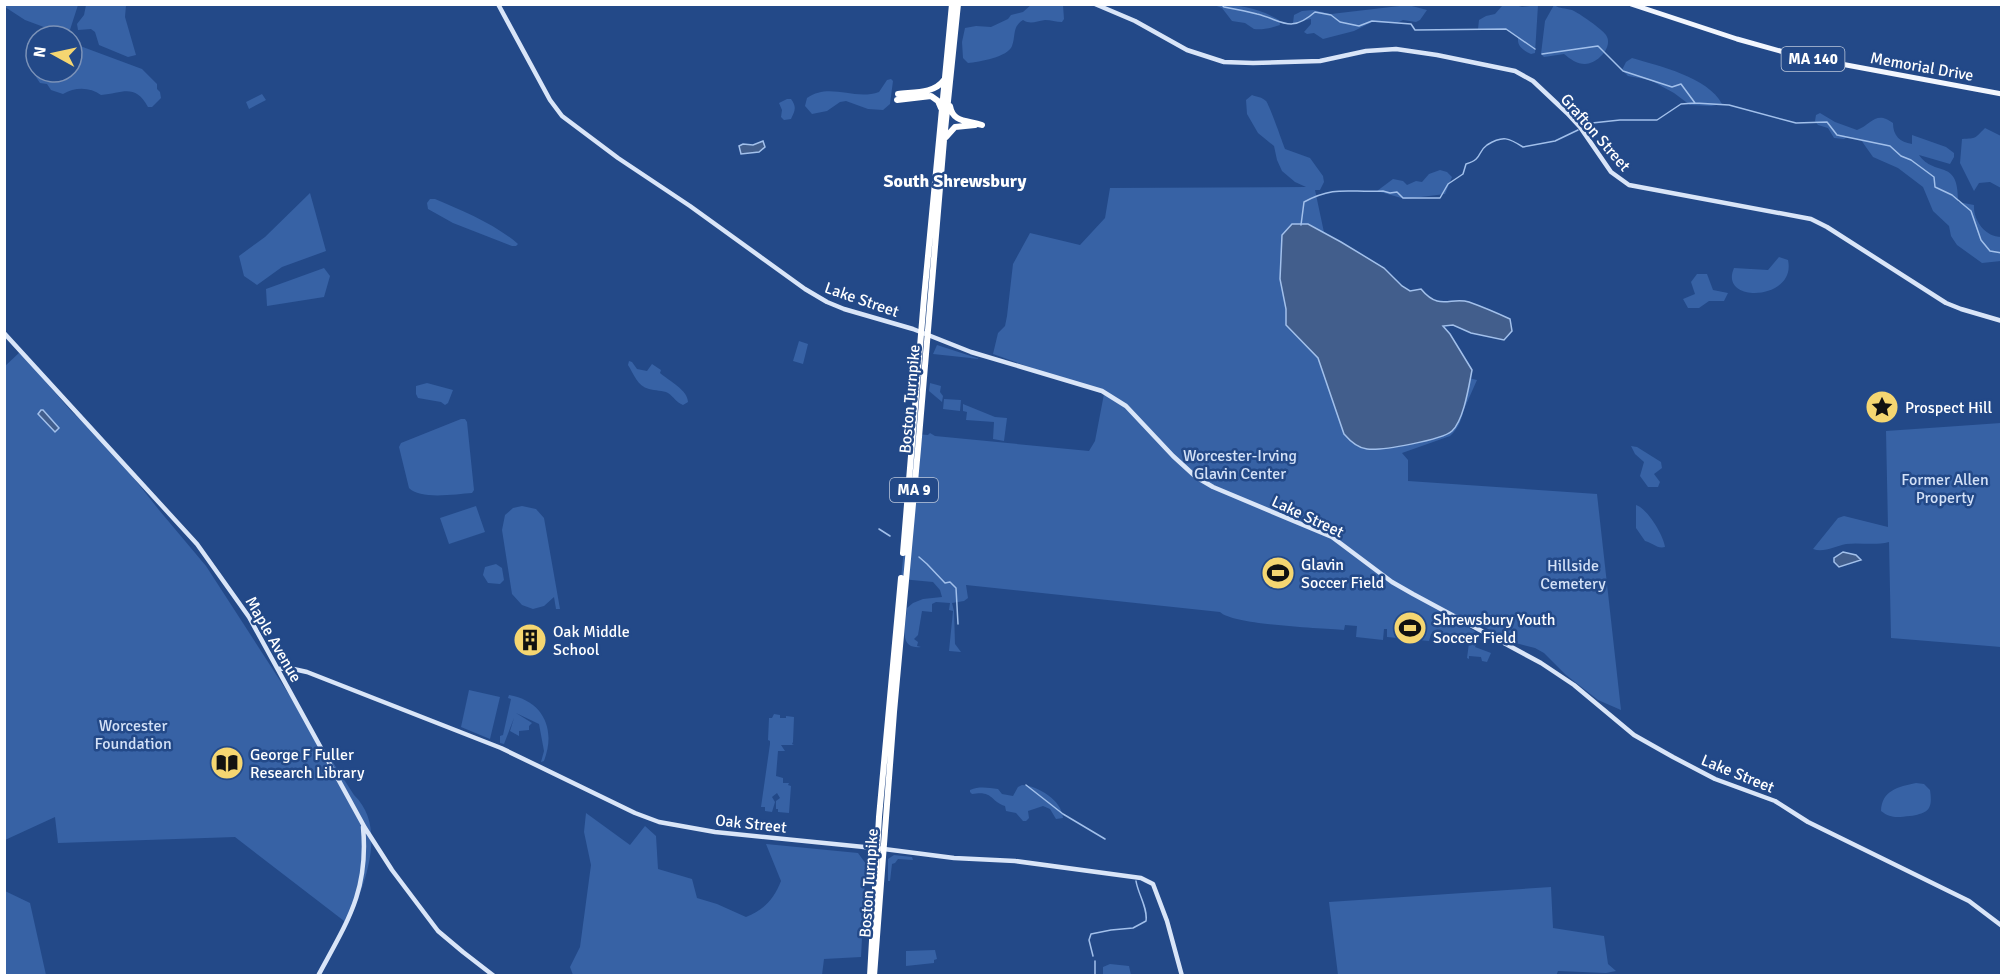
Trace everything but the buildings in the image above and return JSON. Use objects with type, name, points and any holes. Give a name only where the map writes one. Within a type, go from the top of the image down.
[{"type":"highway","name":"Boston Turnpike","points":[[872,975],[921,333],[952,4]]},
{"type":"highway","name":"Boston Turnpike","points":[[881,849],[958,4]]},
{"type":"highway","points":[[942,110],[938,101],[931,96],[897,97],[932,90],[945,80]]},
{"type":"highway","points":[[944,140],[955,127],[982,125],[954,117],[948,100]]},
{"type":"main road","name":"Memorial Drive","points":[[1630,4],[1782,52],[2001,94]]},
{"type":"street","name":"Lake Street","points":[[498,4],[541,85],[562,116],[618,158],[816,296],[834,305],[971,352],[1104,392],[1126,406],[1196,477],[1213,487],[1332,537],[1392,582],[1541,663],[1574,685],[1634,735],[1715,779],[1776,801],[1808,822],[1969,901],[2001,926]]},
{"type":"street","name":"Grafton Street","points":[[1095,4],[1135,21],[1187,50],[1224,62],[1320,61],[1376,50],[1396,49],[1515,71],[1533,81],[1567,113],[1580,127],[1611,172],[1629,185],[1811,219],[1946,303],[2001,321]]},
{"type":"street","name":"Maple Avenue","points":[[4,333],[194,539],[243,608],[372,840],[402,884],[434,926],[494,975]]},
{"type":"street","name":"Oak Street","points":[[278,669],[290,668],[309,673],[470,735],[514,753],[653,820],[715,832],[954,858],[1015,861],[1141,878],[1154,884],[1182,975]]},
{"type":"street","points":[[318,975],[338,939],[363,876],[365,845],[363,824]]},
{"type":"street","points":[[365,845],[372,840]]},
{"type":"street","points":[[365,856],[376,846]]},
{"type":"green space","points":[[5,4],[78,5],[72,24],[36,24],[5,7]]},
{"type":"green space","points":[[1032,4],[1063,5],[1064,19],[1062,22],[1023,20],[1016,28],[1012,46],[1005,53],[968,63],[963,58],[962,42],[965,28],[991,27],[1008,19],[1011,15],[1023,12]]},
{"type":"green space","points":[[1512,4],[1522,7],[1538,5],[1535,53],[1531,54],[1523,50],[1518,43],[1518,37],[1505,29],[1478,29],[1479,20],[1495,14],[1502,6]]},
{"type":"green space","points":[[86,5],[126,5],[125,17],[136,55],[128,57],[99,45],[95,32],[91,29],[84,30],[84,24],[77,24],[84,15]]},
{"type":"green space","points":[[1214,5],[1240,6],[1256,10],[1279,20],[1280,25],[1267,29],[1254,29],[1245,23],[1232,21],[1222,8]]},
{"type":"green space","points":[[1408,5],[1427,10],[1416,22],[1403,20],[1397,23],[1372,22],[1354,31],[1323,39],[1314,33],[1304,32],[1311,24],[1311,19],[1293,23],[1294,15],[1302,11],[1313,10],[1331,14]]},
{"type":"green space","points":[[1554,5],[1572,10],[1606,35],[1608,45],[1599,58],[1585,64],[1576,62],[1564,54],[1544,57],[1541,54],[1545,21]]},
{"type":"green space","points":[[84,47],[142,69],[157,84],[161,98],[152,107],[148,107],[138,95],[128,91],[101,95],[92,90],[82,89],[63,94],[51,90],[47,84],[84,84]]},
{"type":"green space","points":[[1632,58],[1669,69],[1694,80],[1706,87],[1722,104],[1690,105],[1650,80],[1628,76],[1622,70],[1626,62]]},
{"type":"green space","points":[[887,80],[893,81],[890,104],[883,110],[868,109],[846,101],[840,102],[827,111],[812,114],[805,106],[807,98],[824,92],[870,94],[879,92]]},
{"type":"green space","points":[[262,94],[266,100],[249,109],[246,102]]},
{"type":"green space","name":"Worcester-Irving Glavin Center","points":[[1252,95],[1266,101],[1285,149],[1310,158],[1323,176],[1324,182],[1320,190],[1315,190],[1349,350],[1477,380],[1460,423],[1450,436],[1402,453],[1408,460],[1408,481],[1597,494],[1621,710],[1598,700],[1566,675],[1544,653],[1535,648],[1508,641],[1473,620],[1469,628],[1475,631],[1471,640],[1476,645],[1475,647],[1491,653],[1487,662],[1482,661],[1481,657],[1469,656],[1469,659],[1467,658],[1469,643],[1466,641],[1467,633],[1464,637],[1431,634],[1429,641],[1387,637],[1387,629],[1384,629],[1383,640],[1356,637],[1357,626],[1345,625],[1344,630],[1278,625],[1241,620],[1220,612],[966,585],[968,598],[952,603],[954,611],[955,644],[961,652],[949,651],[953,611],[949,610],[950,603],[936,602],[932,604],[932,612],[922,611],[918,635],[914,639],[918,642],[917,646],[921,647],[913,647],[906,640],[907,608],[923,599],[942,597],[940,590],[933,582],[901,579],[915,434],[928,435],[930,433],[935,436],[1089,451],[1095,441],[1104,394],[993,354],[998,333],[1005,326],[1013,264],[1030,233],[1080,245],[1105,218],[1110,188],[1306,187],[1295,182],[1282,171],[1274,146],[1258,133],[1247,114],[1246,100]]},
{"type":"green space","points":[[791,99],[795,109],[791,119],[784,120],[781,117],[782,110],[779,103]]},
{"type":"green space","points":[[1820,113],[1835,122],[1857,130],[1874,119],[1887,119],[1893,123],[1898,138],[1904,142],[1912,144],[1912,135],[1946,147],[1954,153],[1950,164],[1919,155],[1925,162],[1950,173],[1955,179],[1958,202],[1974,205],[1976,217],[1982,227],[1990,234],[2001,237],[2001,261],[1982,263],[1957,245],[1951,236],[1949,226],[1933,211],[1923,187],[1898,168],[1873,157],[1861,140],[1847,137],[1834,138],[1828,128],[1818,125],[1815,121],[1816,115]]},
{"type":"green space","points":[[1985,128],[2001,136],[2001,188],[1990,182],[1979,183],[1974,191],[1960,163],[1962,139],[1975,137]]},
{"type":"green space","points":[[1440,170],[1452,177],[1445,194],[1405,199],[1377,191],[1393,179],[1403,181],[1407,185],[1416,181],[1422,182],[1429,174]]},
{"type":"green space","points":[[310,193],[326,251],[282,267],[257,285],[244,276],[239,256],[265,237]]},
{"type":"green space","points":[[430,199],[435,199],[478,218],[518,244],[512,246],[453,223],[428,209],[427,203]]},
{"type":"green space","points":[[1779,257],[1788,260],[1788,274],[1781,284],[1771,290],[1758,293],[1746,292],[1737,288],[1732,280],[1734,268],[1768,270]]},
{"type":"green space","points":[[324,268],[330,276],[324,297],[267,306],[266,289]]},
{"type":"green space","points":[[1697,274],[1707,274],[1713,290],[1728,293],[1724,301],[1709,301],[1699,308],[1688,308],[1683,299],[1695,294],[1691,282]]},
{"type":"green space","points":[[799,341],[808,344],[803,364],[793,361]]},
{"type":"green space","points":[[937,345],[980,359],[933,354]]},
{"type":"green space","name":"Worcester Foundation","points":[[20,352],[71,411],[110,448],[206,566],[364,809],[370,824],[370,858],[366,876],[348,924],[235,837],[58,843],[55,817],[5,840],[4,367]]},
{"type":"green space","points":[[629,361],[637,369],[647,371],[652,364],[661,370],[660,373],[685,394],[688,402],[683,405],[664,391],[649,389],[642,385],[628,365]]},
{"type":"green space","points":[[427,383],[453,390],[448,403],[445,405],[441,402],[418,398],[416,386]]},
{"type":"green space","points":[[930,383],[941,386],[942,402],[929,391]]},
{"type":"green space","points":[[944,399],[961,400],[960,411],[943,409]]},
{"type":"green space","points":[[963,404],[995,417],[1007,418],[1004,441],[993,439],[994,422],[966,420],[967,412],[963,411]]},
{"type":"green space","points":[[461,419],[467,422],[474,490],[472,493],[439,495],[414,492],[409,488],[399,447],[401,443]]},
{"type":"green space","name":"Former Allen Property","points":[[2001,423],[2001,647],[1891,638],[1889,542],[1842,545],[1825,550],[1813,549],[1838,518],[1844,516],[1888,527],[1886,431]]},
{"type":"green space","points":[[1631,446],[1637,447],[1661,462],[1662,468],[1654,474],[1660,482],[1658,487],[1648,487],[1640,476],[1644,462],[1635,454]]},
{"type":"green space","points":[[1636,505],[1645,511],[1654,523],[1662,536],[1665,547],[1657,547],[1645,541],[1636,528]]},
{"type":"green space","points":[[476,506],[485,532],[449,544],[440,518]]},
{"type":"green space","points":[[522,506],[536,509],[544,518],[560,609],[556,609],[554,597],[544,606],[533,609],[522,605],[512,594],[502,530],[505,515],[513,508]]},
{"type":"green space","points":[[496,564],[502,568],[504,580],[500,584],[488,583],[483,575],[485,567]]},
{"type":"green space","points":[[469,690],[500,697],[490,739],[461,727]]},
{"type":"green space","points":[[509,695],[531,703],[544,719],[549,738],[544,761],[541,762],[544,751],[539,724],[516,713],[532,723],[529,730],[519,731],[519,736],[510,731],[514,718],[504,744],[500,743],[511,699],[508,698]]},
{"type":"green space","points":[[774,714],[780,715],[780,718],[794,717],[792,744],[794,745],[781,745],[785,751],[778,751],[776,776],[783,778],[783,783],[789,783],[788,785],[791,786],[789,813],[778,812],[776,809],[776,801],[780,798],[777,793],[772,797],[775,802],[772,812],[765,811],[765,807],[761,807],[770,744],[768,740],[769,718],[772,718]]},
{"type":"green space","points":[[1916,783],[1924,784],[1930,790],[1931,802],[1925,812],[1898,817],[1881,811],[1884,798],[1888,794],[1897,788]]},
{"type":"green space","points":[[1022,785],[1035,788],[1048,795],[1062,811],[1063,818],[1056,819],[1050,809],[1043,806],[1028,811],[1029,818],[1023,821],[1016,813],[1006,811],[1005,806],[988,795],[970,792],[970,790],[981,788],[998,789],[1002,794],[1013,796],[1018,787]]},
{"type":"green space","points":[[586,813],[630,845],[645,826],[656,836],[658,869],[692,879],[697,898],[746,917],[768,903],[781,881],[766,844],[858,853],[866,864],[861,957],[824,959],[822,975],[573,975],[570,967],[580,947],[591,865],[584,832]]},
{"type":"green space","points":[[894,855],[912,857],[913,860],[898,859],[892,864],[890,881],[888,881],[888,859]]},
{"type":"green space","points":[[1551,887],[1553,928],[1604,936],[1608,964],[1616,971],[1606,973],[1558,971],[1556,976],[1338,975],[1329,902]]},
{"type":"green space","points":[[5,891],[30,903],[46,975],[5,975]]},
{"type":"green space","points":[[935,950],[937,959],[934,963],[906,966],[906,951]]},
{"type":"green space","points":[[1110,964],[1129,966],[1131,975],[1103,975],[1103,967]]},
{"type":"shaded area","points":[[763,141],[765,147],[759,152],[741,154],[739,146],[753,145]]},
{"type":"shaded area","points":[[1292,224],[1308,224],[1341,242],[1384,268],[1410,291],[1421,289],[1428,296],[1440,302],[1469,302],[1510,319],[1512,331],[1504,340],[1471,333],[1453,325],[1443,326],[1472,370],[1463,411],[1452,431],[1424,441],[1374,449],[1357,446],[1344,434],[1318,358],[1286,325],[1286,309],[1280,279],[1282,235]]},
{"type":"shaded area","points":[[41,410],[59,428],[55,432],[38,414]]},
{"type":"shaded area","points":[[1843,552],[1856,555],[1861,560],[1839,567],[1834,562],[1834,558]]},
{"type":"waterway","points":[[1221,4],[1224,7],[1257,14],[1286,24],[1299,22],[1315,12],[1331,15],[1340,22],[1359,26],[1372,21],[1411,24],[1415,30],[1506,29],[1535,49]]},
{"type":"waterway","points":[[1542,54],[1598,46],[1623,71],[1672,87],[1681,84],[1695,103],[1729,105],[1796,123],[1827,122],[1837,135],[1890,146],[1901,156],[1911,160],[1934,177],[1935,187],[1952,195],[1971,211],[1981,240],[1990,251],[2002,253]]},
{"type":"waterway","points":[[1585,126],[1620,120],[1657,120],[1681,104],[1695,103]]},
{"type":"waterway","points":[[1301,225],[1304,202],[1325,193],[1383,191],[1397,192],[1403,198],[1440,198],[1448,184],[1463,174],[1466,164],[1475,160],[1487,145],[1497,140],[1514,141],[1523,147],[1555,141],[1578,130]]},
{"type":"waterway","points":[[879,529],[890,536]]},
{"type":"waterway","points":[[919,557],[945,583],[950,582],[956,588],[958,624]]},
{"type":"waterway","points":[[1026,785],[1063,814],[1105,839]]},
{"type":"waterway","points":[[1093,956],[1089,940],[1091,934],[1133,928],[1146,921],[1146,911],[1136,881]]},
{"type":"waterway","points":[[1095,961],[1095,976]]},
{"type":"place","name":"Prospect Hill","points":[[1882,407]]},
{"type":"place","name":"Glavin Soccer Field","points":[[1278,573]]},
{"type":"place","name":"Shrewsbury Youth Soccer Field","points":[[1410,628]]},
{"type":"place","name":"Oak Middle School","points":[[530,640]]},
{"type":"place","name":"George F Fuller Research Library","points":[[227,763]]},
{"type":"district","name":"South Shrewsbury","points":[[955,181]]},
{"type":"park label","name":"Hillside Cemetery","points":[[1573,574]]}]
